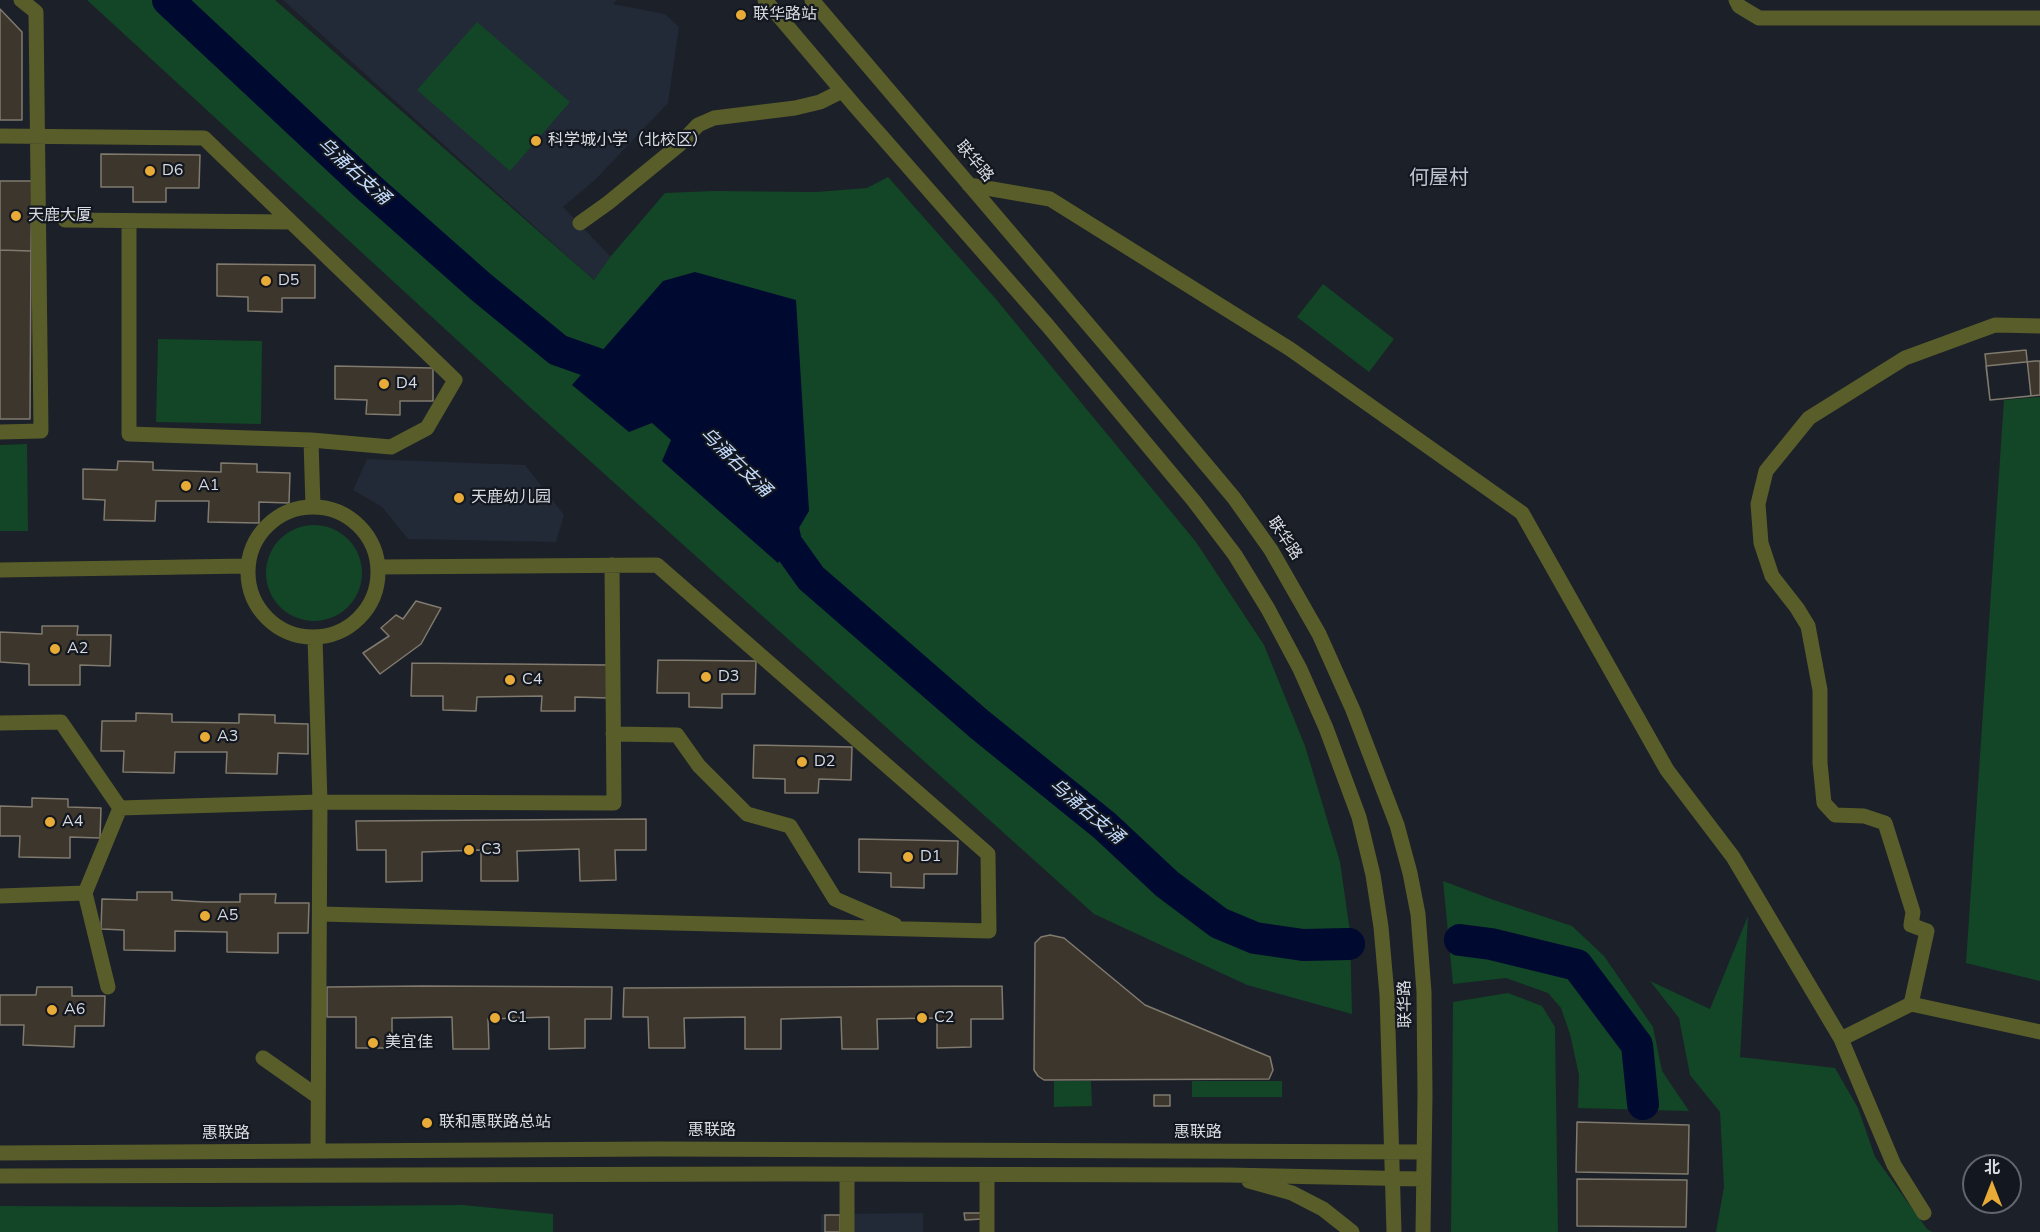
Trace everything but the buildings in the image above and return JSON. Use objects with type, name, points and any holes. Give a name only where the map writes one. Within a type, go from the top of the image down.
[{"type":"street","points":[[0,432],[41,431],[36,12],[21,0]]},
{"type":"street","points":[[765,0],[1048,326],[1194,501],[1235,555],[1300,669],[1322,718],[1359,817],[1373,875],[1381,927],[1387,995],[1394,1232]]},
{"type":"street","name":"联华路","points":[[812,0],[1234,498],[1271,550],[1319,634],[1353,710],[1397,825],[1410,873],[1422,944],[1424,992],[1423,1232]]},
{"type":"street","points":[[1736,0],[1739,6],[1759,18],[2040,18]]},
{"type":"street","points":[[580,223],[679,145],[698,125],[714,118],[795,108],[820,102],[842,91]]},
{"type":"street","points":[[0,135],[204,138],[454,380],[427,428],[391,447],[310,440],[129,434],[129,221]]},
{"type":"street","points":[[969,185],[1050,200],[1290,349],[1522,513],[1667,770],[1733,857],[1841,1039],[1894,1165],[1924,1213]]},
{"type":"street","points":[[65,220],[291,222]]},
{"type":"street","points":[[1911,1004],[1927,931],[1911,925],[1912,912],[1884,823],[1864,816],[1834,815],[1824,803],[1820,763],[1820,690],[1808,626],[1772,576],[1761,543],[1758,504],[1766,471],[1809,418],[1905,358],[1995,325],[2040,326]]},
{"type":"street","points":[[310,440],[313,507]]},
{"type":"street","points":[[303,507],[325,507],[345,514],[362,528],[374,546],[378,567],[377,588],[368,608],[353,623],[334,634],[315,637],[292,634],[272,624],[258,608],[249,588],[247,566],[253,545],[265,527],[282,513],[303,507]]},
{"type":"street","points":[[120,808],[320,802],[614,803],[612,565]]},
{"type":"street","points":[[320,914],[989,931],[988,854],[657,565],[378,567]]},
{"type":"street","points":[[0,570],[247,566]]},
{"type":"street","points":[[315,637],[320,802],[318,1151]]},
{"type":"street","points":[[0,723],[61,722],[120,808]]},
{"type":"street","points":[[613,734],[677,735],[699,766],[747,814],[790,826],[835,899],[904,928]]},
{"type":"street","points":[[108,987],[85,893],[120,808]]},
{"type":"street","points":[[0,896],[85,893]]},
{"type":"street","points":[[1841,1039],[1911,1004],[2040,1032]]},
{"type":"street","points":[[263,1058],[317,1096]]},
{"type":"street","name":"惠联路","points":[[0,1153],[659,1149],[1424,1152]]},
{"type":"street","points":[[847,1175],[847,1232]]},
{"type":"street","points":[[987,1175],[987,1232]]},
{"type":"street","points":[[1228,1175],[1292,1193],[1323,1209],[1352,1232]]},
{"type":"street","points":[[0,1176],[1228,1175],[1424,1179]]},
{"type":"shaded area","name":"科学城小学（北校区）","points":[[283,0],[617,0],[613,4],[665,14],[679,27],[668,103],[596,179],[563,207],[611,257],[594,280]]},
{"type":"shaded area","name":"天鹿幼儿园","points":[[367,459],[525,465],[564,515],[556,542],[408,539],[382,507],[353,490]]},
{"type":"shaded area","points":[[923,1213],[923,1232],[821,1232],[821,1214]]},
{"type":"green space","points":[[87,0],[275,0],[594,280],[611,256],[665,193],[816,192],[867,188],[888,177],[995,298],[1196,542],[1264,645],[1305,746],[1340,862],[1350,932],[1352,1014],[1247,985],[1094,914],[531,408]]},
{"type":"green space","points":[[477,22],[570,102],[510,171],[417,90]]},
{"type":"green space","points":[[1323,284],[1394,339],[1369,372],[1297,317]]},
{"type":"green space","points":[[158,339],[262,341],[261,424],[156,422]]},
{"type":"green space","points":[[2040,397],[2040,981],[1966,963],[2004,400]]},
{"type":"green space","points":[[27,444],[28,531],[0,531],[0,445]]},
{"type":"green space","points":[[305,525],[323,525],[341,533],[354,546],[362,564],[359,592],[341,613],[323,621],[305,621],[287,613],[274,600],[266,582],[266,564],[274,546],[287,533]]},
{"type":"green space","points":[[1443,881],[1572,926],[1604,956],[1653,1027],[1662,1071],[1689,1111],[1578,1108],[1579,1075],[1570,1034],[1561,1008],[1548,993],[1506,978],[1453,984]]},
{"type":"green space","points":[[1748,916],[1740,1057],[1835,1068],[1858,1108],[1875,1157],[1927,1229],[1932,1232],[1716,1232],[1724,1187],[1720,1112],[1690,1075],[1679,1018],[1650,981],[1710,1009]]},
{"type":"green space","points":[[1508,993],[1542,1006],[1555,1027],[1558,1232],[1451,1232],[1453,1002]]},
{"type":"green space","points":[[1054,1081],[1091,1081],[1092,1106],[1054,1107]]},
{"type":"green space","points":[[1192,1081],[1282,1081],[1282,1097],[1192,1097]]},
{"type":"green space","points":[[463,1205],[553,1214],[553,1232],[0,1232],[0,1206]]},
{"type":"water","points":[[695,272],[796,300],[809,511],[778,563],[662,461],[671,440],[652,423],[629,432],[572,385],[663,281]]},
{"type":"waterway","name":"乌涌右支涌","points":[[168,0],[368,187],[481,287],[558,350],[632,376]]},
{"type":"waterway","name":"乌涌右支涌","points":[[778,504],[786,543],[811,578],[979,724],[1105,826],[1167,884],[1219,923],[1255,938],[1303,945],[1349,944]]},
{"type":"waterway","name":"乌涌右支涌","points":[[1460,940],[1491,944],[1577,965],[1637,1045],[1643,1104]]},
{"type":"place","name":"联华路站","points":[[741,15]]},
{"type":"place","name":"科学城小学（北校区）","points":[[536,141]]},
{"type":"place","name":"D6","points":[[150,171]]},
{"type":"place","name":"天鹿大厦","points":[[16,216]]},
{"type":"place","name":"D5","points":[[266,281]]},
{"type":"place","name":"D4","points":[[384,384]]},
{"type":"place","name":"A1","points":[[186,486]]},
{"type":"place","name":"天鹿幼儿园","points":[[459,498]]},
{"type":"place","name":"A2","points":[[55,649]]},
{"type":"place","name":"D3","points":[[706,677]]},
{"type":"place","name":"C4","points":[[510,680]]},
{"type":"place","name":"A3","points":[[205,737]]},
{"type":"place","name":"D2","points":[[802,762]]},
{"type":"place","name":"A4","points":[[50,822]]},
{"type":"place","name":"C3","points":[[469,850]]},
{"type":"place","name":"D1","points":[[908,857]]},
{"type":"place","name":"A5","points":[[205,916]]},
{"type":"place","name":"A6","points":[[52,1010]]},
{"type":"place","name":"C1","points":[[495,1018]]},
{"type":"place","name":"C2","points":[[922,1018]]},
{"type":"place","name":"美宜佳","points":[[373,1043]]},
{"type":"place","name":"联和惠联路总站","points":[[427,1123]]},
{"type":"district","name":"何屋村","points":[[1439,179]]}]
